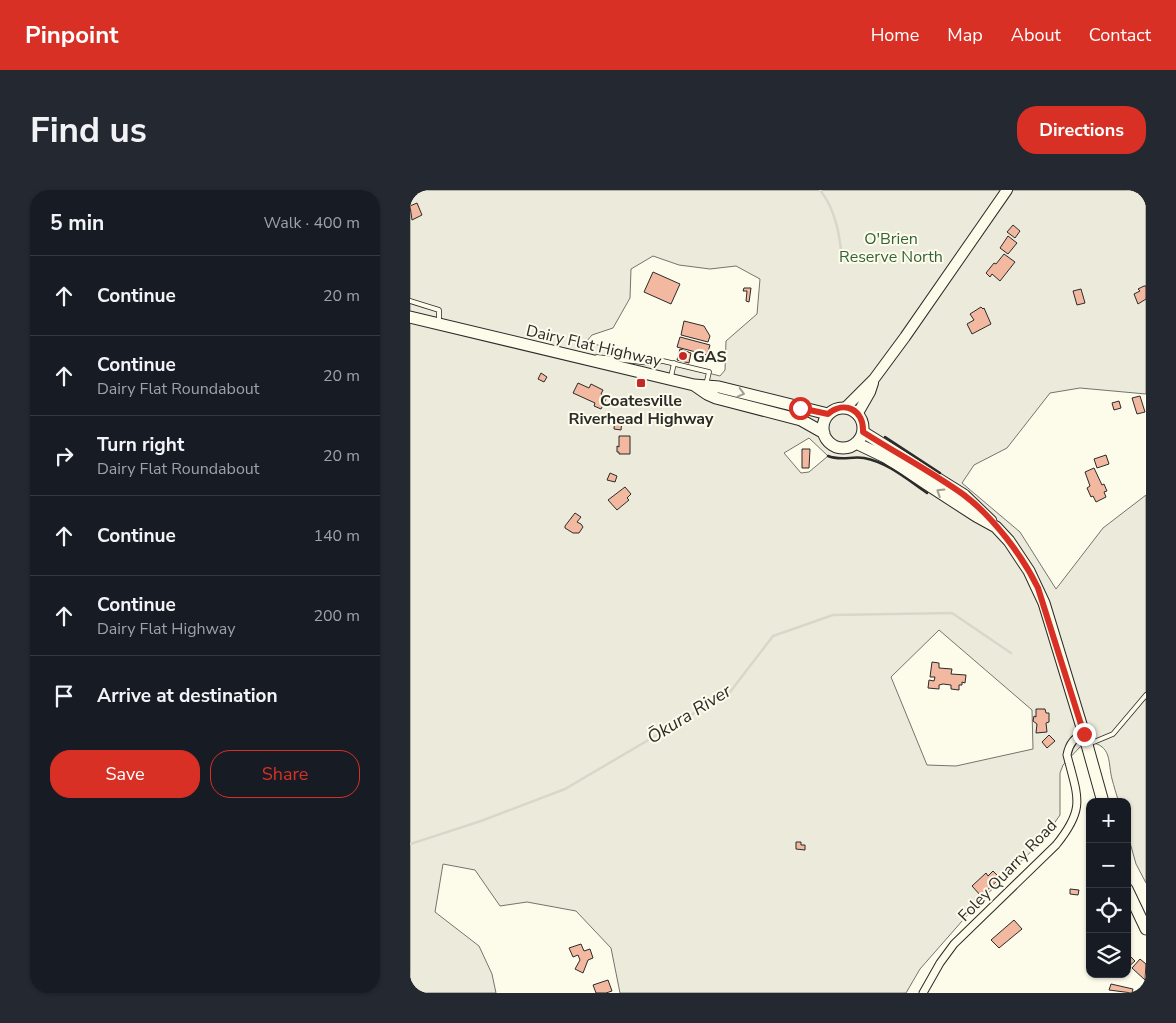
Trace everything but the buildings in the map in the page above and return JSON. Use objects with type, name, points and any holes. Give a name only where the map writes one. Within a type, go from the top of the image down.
[{"type":"main road","points":[[846,408],[874,379],[1007,190]]},
{"type":"main road","name":"Dairy Flat Highway","points":[[410,317],[694,385],[716,398],[801,420],[824,433]]},
{"type":"main road","points":[[858,413],[870,392],[874,379]]},
{"type":"main road","points":[[694,385],[706,385],[828,414]]},
{"type":"main road","points":[[839,408],[846,408],[858,413],[862,419],[863,432],[856,443],[850,447],[837,447],[826,439],[823,426],[828,414],[839,408]]},
{"type":"main road","points":[[863,432],[964,495],[996,527],[1030,571],[1038,588],[1086,739],[1102,798]]},
{"type":"main road","points":[[856,443],[885,457],[996,527]]},
{"type":"main road","points":[[1131,897],[1146,929]]},
{"type":"street","name":"Foley Quarry Road","points":[[923,993],[940,963],[954,944],[1056,845],[1067,831],[1075,816],[1078,797],[1067,755],[1068,749],[1072,740],[1086,739]]},
{"type":"lane","points":[[410,300],[439,310],[438,324]]},
{"type":"lane","points":[[588,361],[600,357],[650,363],[663,361],[674,363],[709,372],[706,385]]},
{"type":"lane","points":[[670,379],[674,363]]},
{"type":"lane","points":[[1086,739],[1113,734],[1146,695]]},
{"type":"green space","name":"O'Brien Reserve North","points":[[410,190],[1146,190],[1146,394],[1080,388],[1050,393],[1007,448],[974,465],[962,483],[1020,532],[1056,589],[1103,528],[1146,495],[1146,883],[1136,864],[1131,846],[1131,798],[1118,798],[1107,753],[1100,745],[1094,743],[1080,747],[1063,765],[1060,773],[1060,815],[1041,842],[977,904],[920,969],[906,993],[620,993],[611,948],[576,911],[527,902],[500,906],[475,870],[443,864],[435,912],[479,946],[492,974],[496,993],[410,993]],"holes":[[[653,256],[679,265],[710,269],[736,266],[760,279],[757,314],[726,341],[725,370],[720,376],[586,342],[592,335],[613,328],[630,298],[631,269]],[[809,438],[828,456],[809,472],[801,473],[784,453]],[[939,630],[1032,710],[1033,749],[956,766],[927,765],[891,677]]]},
{"type":"waterway","points":[[820,190],[830,206],[836,224],[842,261]]},
{"type":"waterway","name":"Ōkura River","points":[[410,844],[481,821],[565,789],[730,692],[773,636],[833,615],[952,613],[1011,653]]},
{"type":"wall","points":[[885,437],[940,473]]},
{"type":"wall","points":[[828,456],[873,460],[897,472],[927,493]]},
{"type":"place","name":"GAS","points":[[683,356]]},
{"type":"place","name":"Coatesville Riverhead Highway","points":[[641,383]]},
{"type":"route","points":[[800,408],[828,414],[839,408],[852,409],[862,419],[864,425],[863,432],[964,495],[987,516],[1030,571],[1038,588],[1084,734]]}]
